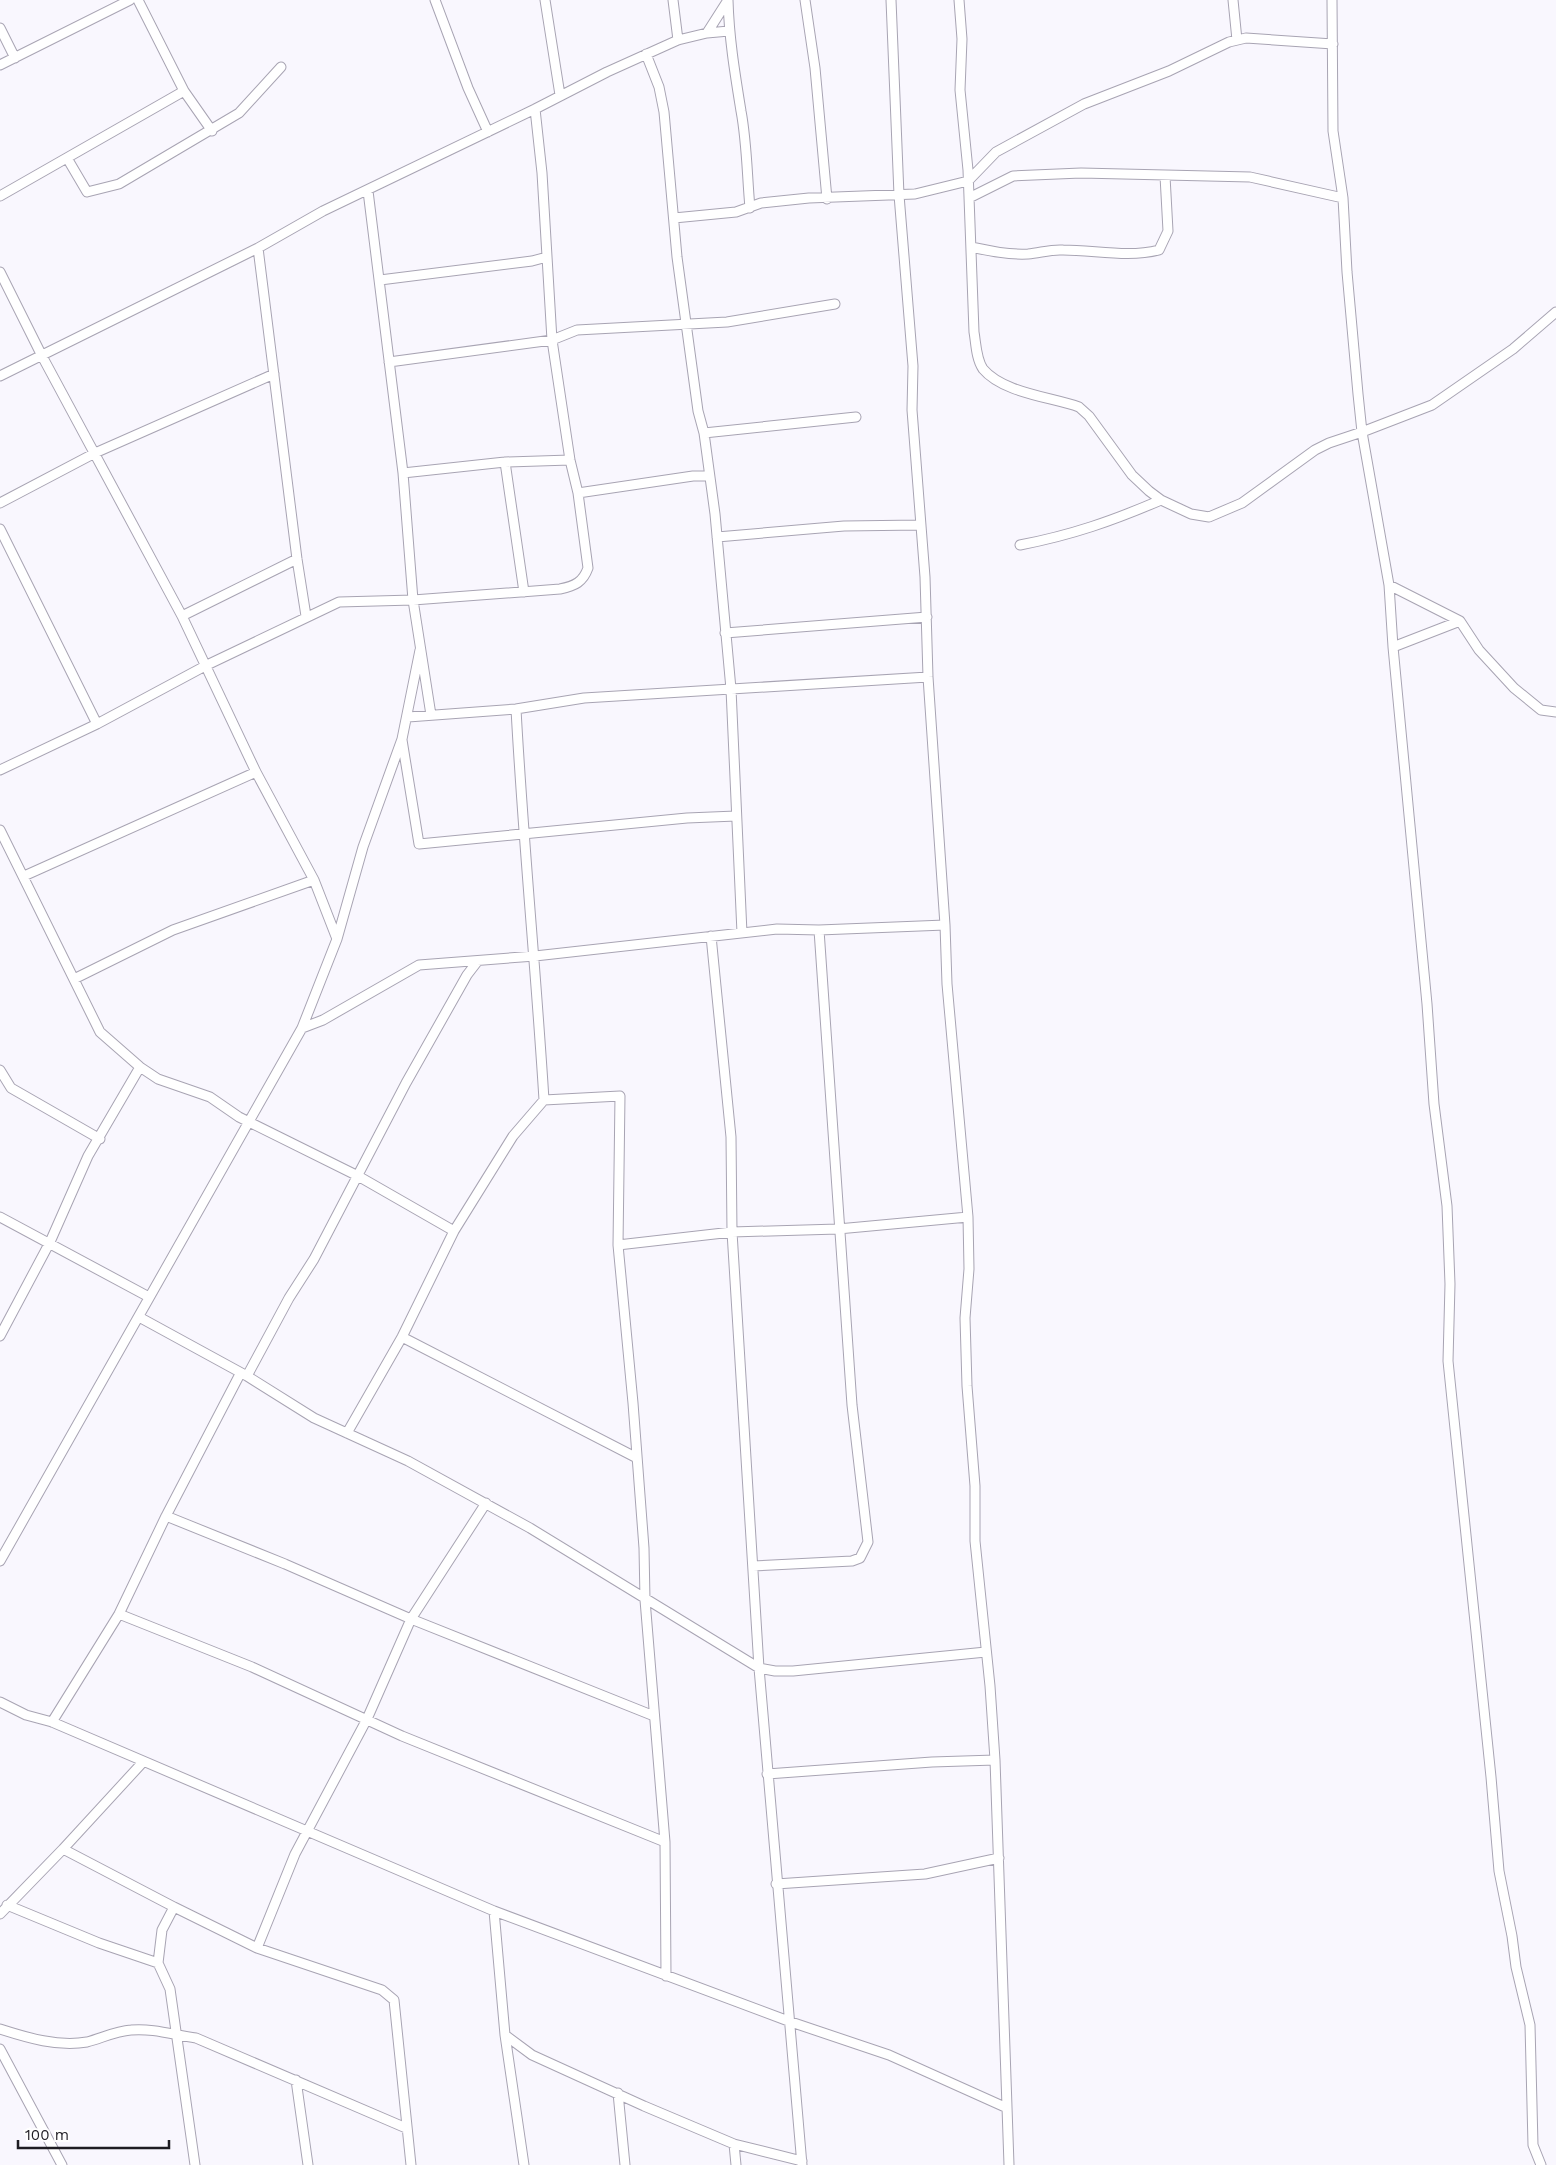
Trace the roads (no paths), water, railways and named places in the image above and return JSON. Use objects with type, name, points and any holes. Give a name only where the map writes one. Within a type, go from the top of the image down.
[{"type":"street","points":[[0,65],[130,0]]},
{"type":"street","points":[[138,0],[184,92],[212,131]]},
{"type":"street","points":[[435,0],[468,88],[488,132]]},
{"type":"street","points":[[545,0],[560,95]]},
{"type":"street","points":[[673,0],[678,40]]},
{"type":"street","points":[[707,33],[728,0]]},
{"type":"street","points":[[728,0],[729,30],[734,77],[742,112],[750,208]]},
{"type":"street","points":[[805,0],[816,76],[827,199]]},
{"type":"street","points":[[891,0],[899,195],[913,366],[912,410],[927,617],[928,677],[946,925],[947,984],[968,1217],[969,1269],[966,1318],[968,1386],[975,1486],[976,1541],[995,1760],[1009,2165]]},
{"type":"street","points":[[959,0],[961,105],[969,198],[974,332],[977,352],[983,368],[1000,382],[1079,408],[1089,416],[1132,475],[1161,500],[1191,514],[1209,517],[1242,502],[1315,450],[1329,443],[1432,405],[1513,349],[1556,312]]},
{"type":"street","points":[[1233,0],[1237,40]]},
{"type":"street","points":[[1332,0],[1333,131],[1343,198],[1347,272],[1362,432],[1389,584],[1392,647],[1426,994],[1434,1104],[1448,1206],[1450,1284],[1448,1361],[1491,1777],[1494,1836],[1516,1967],[1530,2025],[1533,2145],[1541,2165]]},
{"type":"street","points":[[0,28],[15,58]]},
{"type":"street","points":[[0,376],[258,248],[323,211],[368,191],[646,54],[678,40],[729,30]]},
{"type":"street","points":[[674,218],[736,212],[761,203],[915,194],[968,181],[996,152],[1084,104],[1169,72],[1229,42],[1246,38],[1333,44]]},
{"type":"street","points":[[646,54],[659,87],[664,112],[686,325],[698,411],[704,433],[717,537],[731,689],[742,933]]},
{"type":"street","points":[[68,158],[87,192],[120,184],[240,114],[281,67]]},
{"type":"street","points":[[0,196],[184,92]]},
{"type":"street","points":[[0,770],[97,724],[306,616],[339,602],[413,600],[524,592],[569,587],[577,584],[585,577],[588,568],[578,493],[570,460],[552,340],[535,109]]},
{"type":"street","points":[[969,198],[1013,176],[1090,173],[1250,177],[1343,198]]},
{"type":"street","points":[[971,247],[997,253],[1027,254],[1059,250],[1107,253],[1159,250],[1168,231],[1165,176]]},
{"type":"street","points":[[368,191],[403,473],[413,600],[431,715]]},
{"type":"street","points":[[258,248],[297,559],[306,616]]},
{"type":"street","points":[[380,280],[532,261],[547,257]]},
{"type":"street","points":[[0,272],[42,356],[182,616],[256,772],[314,880],[337,939]]},
{"type":"street","points":[[389,362],[552,340],[577,330],[727,322],[835,304]]},
{"type":"street","points":[[0,503],[95,453],[274,374]]},
{"type":"street","points":[[704,433],[856,417]]},
{"type":"street","points":[[403,473],[505,462],[570,460]]},
{"type":"street","points":[[505,462],[524,592]]},
{"type":"street","points":[[578,493],[693,476],[709,476]]},
{"type":"street","points":[[1020,545],[1067,536],[1113,521],[1161,500]]},
{"type":"street","points":[[717,537],[844,526],[920,525]]},
{"type":"street","points":[[0,529],[97,724]]},
{"type":"street","points":[[182,616],[297,559]]},
{"type":"street","points":[[1389,584],[1460,622],[1480,650],[1514,688],[1541,710],[1556,712]]},
{"type":"street","points":[[725,634],[927,617]]},
{"type":"street","points":[[1392,647],[1460,622]]},
{"type":"street","points":[[0,1561],[302,1028],[337,939],[363,847],[402,739],[408,717],[420,650]]},
{"type":"street","points":[[408,717],[516,709],[584,698],[928,677]]},
{"type":"street","points":[[347,1433],[402,1337],[454,1231],[514,1136],[544,1100],[535,956],[522,833],[516,709]]},
{"type":"street","points":[[402,739],[419,844],[687,818],[736,816]]},
{"type":"street","points":[[24,876],[256,772]]},
{"type":"street","points":[[0,830],[100,1032],[140,1067],[158,1079],[210,1097],[239,1116],[358,1176],[454,1231]]},
{"type":"street","points":[[74,979],[173,930],[314,880]]},
{"type":"street","points":[[302,1028],[323,1020],[419,965],[477,962],[777,929],[819,930],[946,925]]},
{"type":"street","points":[[752,1566],[852,1561],[860,1558],[868,1542],[852,1405],[838,1229],[819,930]]},
{"type":"street","points":[[504,2035],[532,2055],[734,2144],[802,2163],[791,2022],[776,1884],[759,1668],[732,1232],[730,1137],[711,936]]},
{"type":"street","points":[[52,1722],[119,1614],[166,1516],[243,1375],[358,1176],[406,1083],[467,975],[477,962]]},
{"type":"street","points":[[0,1336],[50,1242],[88,1156],[100,1139],[140,1067]]},
{"type":"street","points":[[0,1070],[11,1088],[100,1139]]},
{"type":"street","points":[[544,1100],[620,1096],[618,1245],[637,1458],[644,1548],[645,1600],[665,1842],[666,1976]]},
{"type":"street","points":[[0,1217],[50,1242],[149,1297]]},
{"type":"street","points":[[618,1245],[732,1232],[838,1229],[968,1217]]},
{"type":"street","points":[[139,1317],[243,1375],[314,1418],[408,1462],[486,1503],[759,1668],[775,1672],[793,1671],[986,1652]]},
{"type":"street","points":[[402,1337],[637,1458]]},
{"type":"street","points":[[257,1948],[307,1830],[367,1719],[411,1618],[486,1503]]},
{"type":"street","points":[[166,1516],[654,1716]]},
{"type":"street","points":[[119,1614],[252,1667],[402,1736],[665,1842]]},
{"type":"street","points":[[0,1702],[26,1715],[52,1722],[494,1911],[791,2022],[889,2055],[1007,2108]]},
{"type":"street","points":[[767,1774],[932,1762],[995,1760]]},
{"type":"street","points":[[0,1914],[143,1762]]},
{"type":"street","points":[[63,1849],[257,1948],[382,1990],[394,2000],[410,2165]]},
{"type":"street","points":[[776,1884],[925,1874],[999,1858]]},
{"type":"street","points":[[7,1905],[99,1943],[158,1963]]},
{"type":"street","points":[[174,1907],[162,1930],[158,1963],[170,1989],[179,2036],[195,2165]]},
{"type":"street","points":[[494,1911],[504,2035],[524,2165]]},
{"type":"street","points":[[0,2030],[62,2044],[86,2042],[132,2030],[160,2031],[196,2038],[406,2128]]},
{"type":"street","points":[[0,2049],[62,2165]]},
{"type":"street","points":[[296,2080],[308,2165]]},
{"type":"street","points":[[618,2093],[625,2165]]},
{"type":"street","points":[[734,2144],[736,2165]]}]
